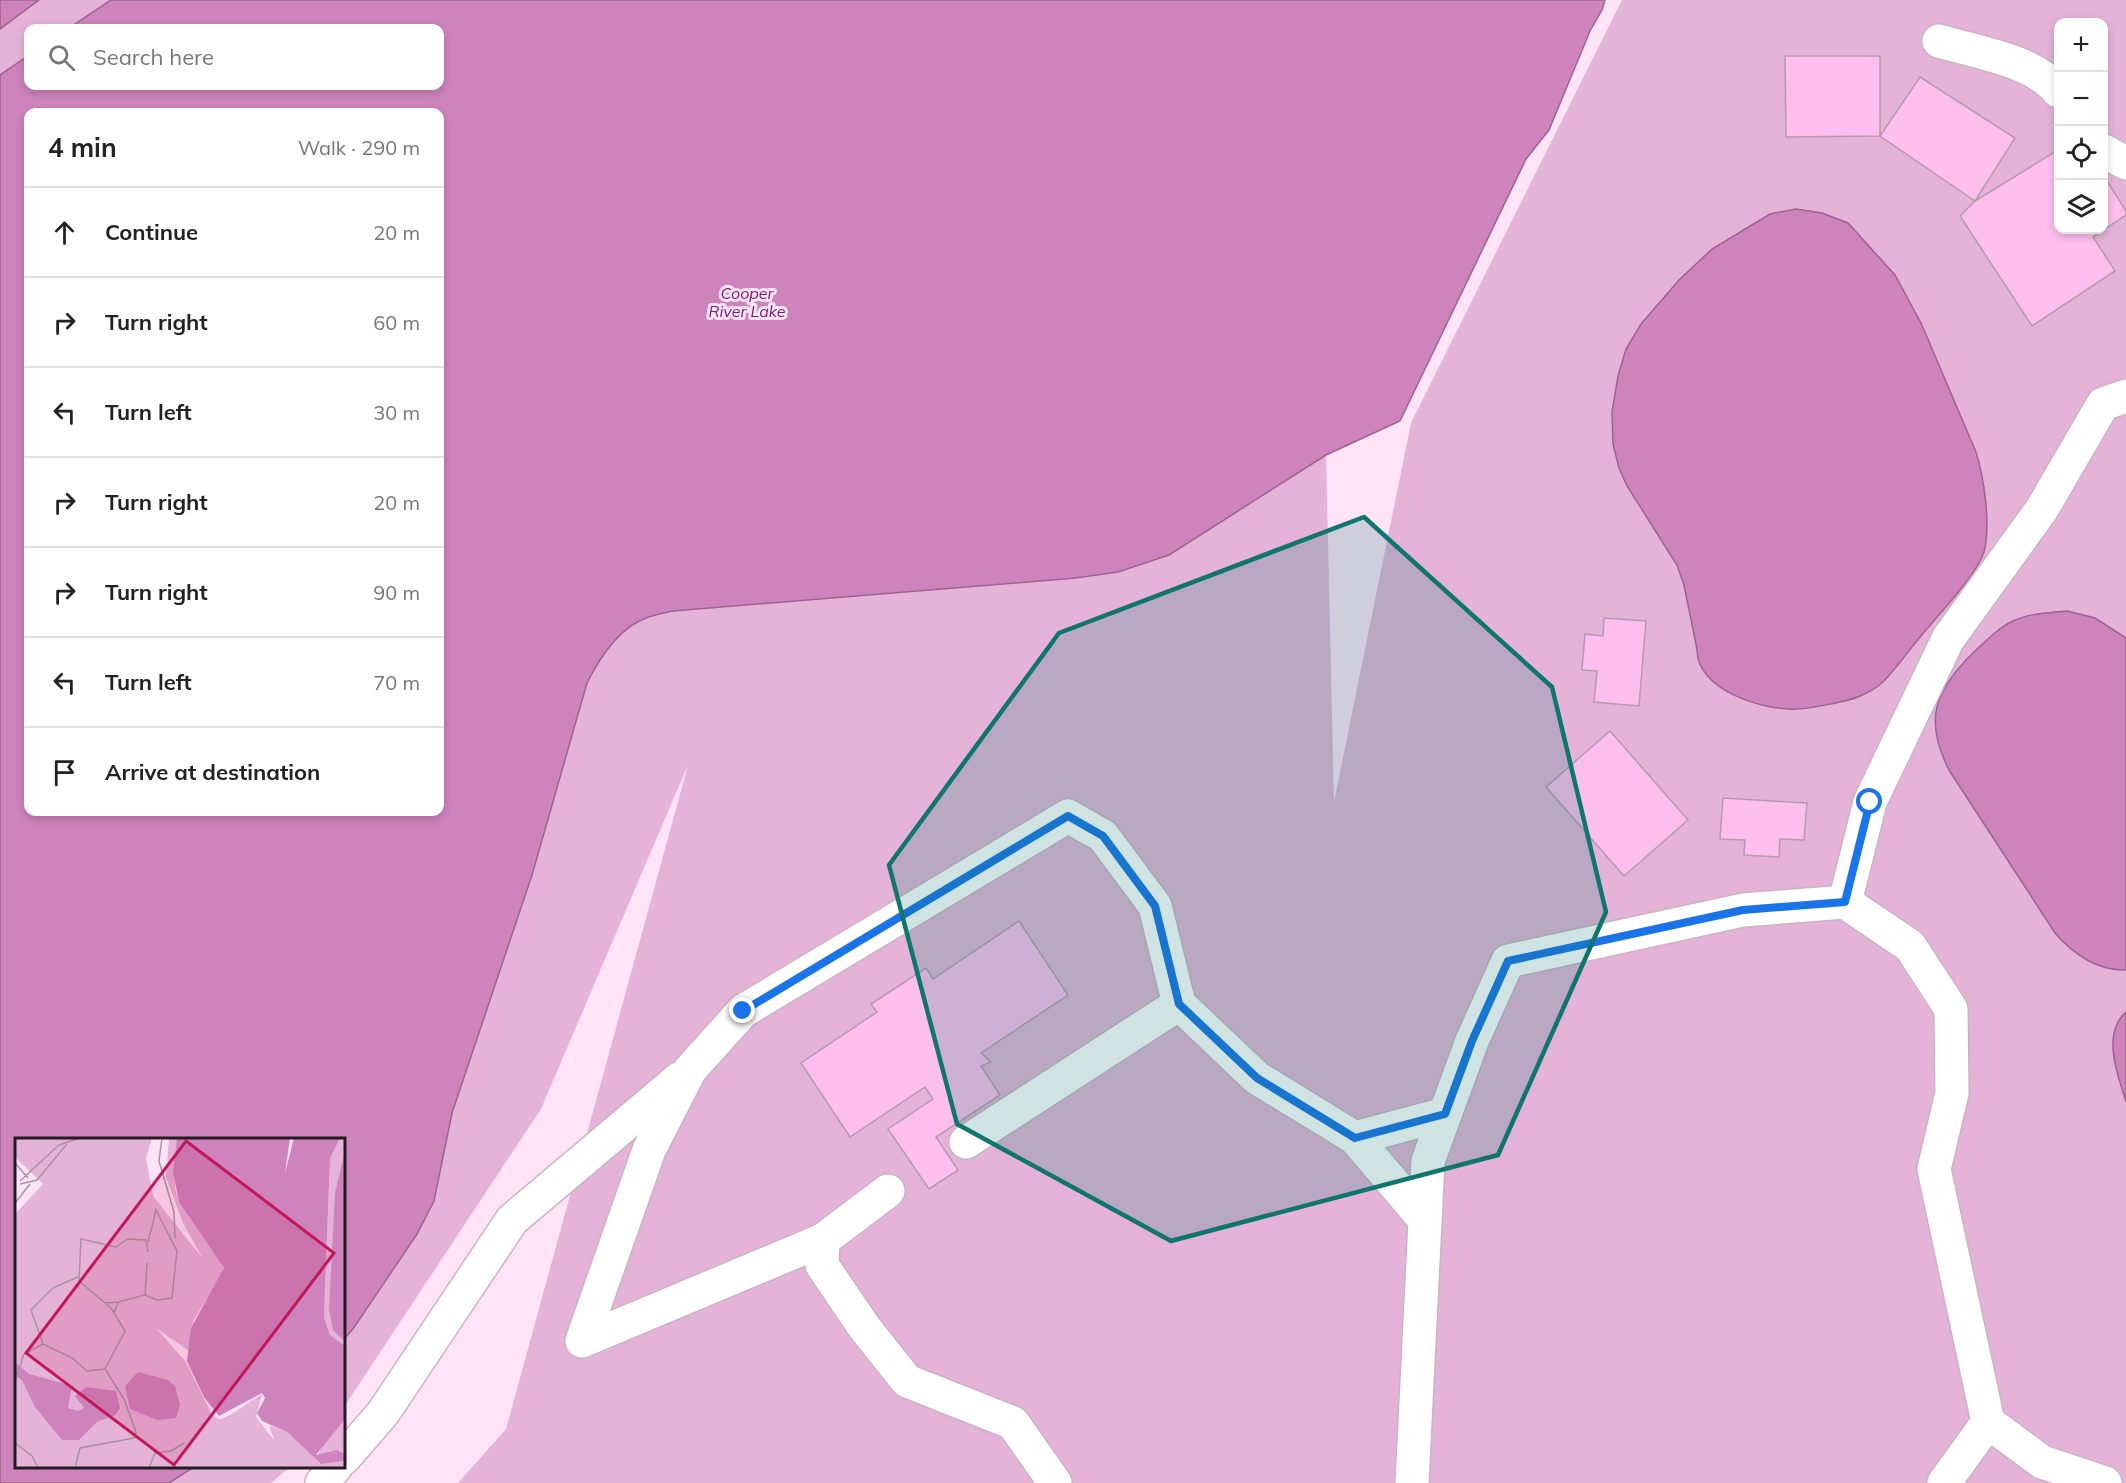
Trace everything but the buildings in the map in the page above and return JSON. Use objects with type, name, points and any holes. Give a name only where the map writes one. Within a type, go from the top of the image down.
[{"type":"lane","points":[[1939,42],[2019,63],[2054,85]]},
{"type":"lane","points":[[2108,154],[2126,164]]},
{"type":"lane","points":[[1845,902],[1870,802],[1948,639],[2042,509],[2103,404],[2126,396]]},
{"type":"lane","points":[[345,1457],[383,1413],[512,1220],[690,1070],[743,1011],[1068,816],[1103,836],[1155,906],[1179,1004],[1257,1078],[1355,1138],[1425,1220]]},
{"type":"lane","points":[[1412,1483],[1428,1161],[1472,1041],[1508,961],[1743,910],[1845,902],[1910,946],[1951,1009],[1952,1093],[1934,1169],[1988,1422],[2042,1462],[2105,1483]]},
{"type":"lane","points":[[966,1142],[1179,1004]]},
{"type":"lane","points":[[690,1070],[649,1150],[582,1341],[823,1240],[888,1191]]},
{"type":"lane","points":[[1355,1138],[1445,1114]]},
{"type":"lane","points":[[823,1240],[822,1265],[864,1327],[906,1381],[1013,1423],[1055,1483]]},
{"type":"lane","points":[[1944,1483],[1988,1422]]},
{"type":"lane","points":[[322,1483],[335,1468]]},
{"type":"highlighted area","points":[[1364,517],[1552,687],[1606,912],[1498,1155],[1171,1241],[957,1124],[889,865],[1059,633]]},
{"type":"shaded area","points":[[0,0],[111,0],[75,24],[24,24],[24,59],[0,75]]},
{"type":"shaded area","points":[[1622,0],[2126,0],[2126,1483],[458,1483],[506,1429],[688,765],[541,1109],[345,1405],[345,1338],[417,1234],[434,1201],[451,1113],[532,875],[587,683],[611,645],[627,629],[646,618],[673,611],[1076,578],[1118,572],[1169,555],[1326,455],[1334,802],[1411,423]]},
{"type":"shaded area","points":[[191,1468],[289,1468],[271,1483],[169,1483]]},
{"type":"water","points":[[0,0],[39,0],[0,29]]},
{"type":"water","name":"Cooper River Lake","points":[[111,0],[1605,0],[1549,130],[1526,159],[1400,421],[1326,455],[1169,555],[1118,572],[1076,578],[673,611],[636,623],[611,645],[587,683],[532,875],[452,1113],[434,1201],[417,1234],[345,1338],[345,1138],[15,1138],[15,1468],[192,1468],[169,1483],[0,1483],[0,75],[24,59],[24,90],[444,90],[444,24],[75,24]]},
{"type":"water","points":[[1796,209],[1822,213],[1848,223],[1895,275],[1921,323],[1976,452],[1984,488],[1987,529],[1984,552],[1980,562],[1956,595],[1883,682],[1855,698],[1810,708],[1783,709],[1751,702],[1734,695],[1720,687],[1708,676],[1700,663],[1684,585],[1677,565],[1627,486],[1619,468],[1613,444],[1612,412],[1618,376],[1626,349],[1641,324],[1679,280],[1712,249],[1770,214]]},
{"type":"water","points":[[2067,611],[2095,618],[2126,638],[2126,970],[2106,968],[2087,960],[2055,933],[1949,770],[1936,735],[1937,706],[1942,693],[1950,679],[1974,652],[1997,631],[2019,618]]},
{"type":"water","points":[[2126,1012],[2126,1102],[2116,1067],[2113,1043],[2118,1021]]},
{"type":"route","points":[[743,1011],[1068,816],[1103,836],[1155,906],[1179,1004],[1257,1078],[1355,1138],[1445,1114],[1472,1041],[1508,961],[1743,910],[1845,902],[1870,802]]}]
